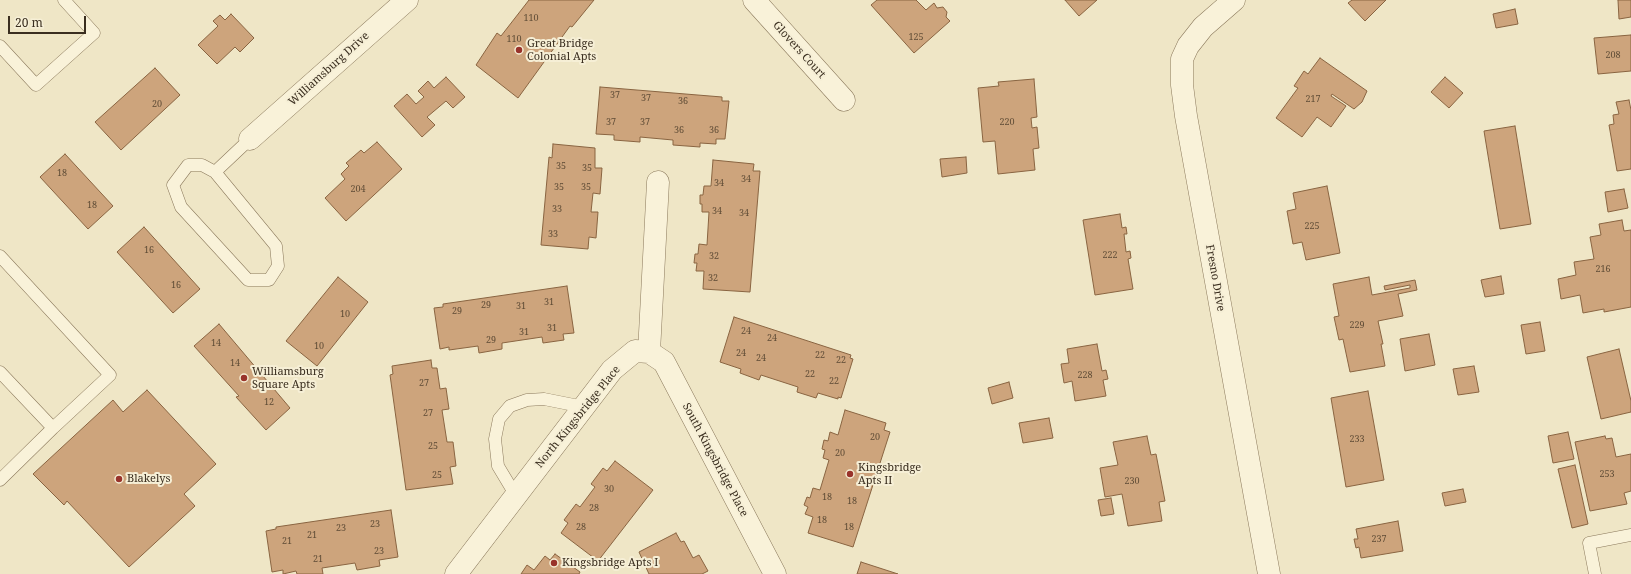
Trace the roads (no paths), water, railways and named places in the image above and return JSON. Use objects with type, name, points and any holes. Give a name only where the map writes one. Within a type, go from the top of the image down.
[{"type":"street","name":"Williamsburg Drive","points":[[250,139],[407,0]]},
{"type":"street","name":"Glovers Court","points":[[754,0],[844,100]]},
{"type":"street","name":"Fresno Drive","points":[[1234,0],[1203,27],[1188,46],[1182,59],[1182,84],[1186,116],[1269,574]]},
{"type":"street","points":[[649,352],[658,182]]},
{"type":"street","name":"North Kingsbridge Place","points":[[456,574],[612,370],[635,351],[649,352]]},
{"type":"street","name":"South Kingsbridge Place","points":[[649,352],[664,362],[775,574]]},
{"type":"lane","points":[[0,46],[36,85],[94,33],[64,0]]},
{"type":"lane","points":[[215,172],[250,139]]},
{"type":"lane","points":[[188,165],[202,165],[215,172],[276,246],[278,266],[269,280],[248,280],[181,207],[172,185],[188,165]]},
{"type":"lane","points":[[0,256],[110,375],[52,428],[0,480]]},
{"type":"lane","points":[[0,372],[52,428]]},
{"type":"lane","points":[[516,496],[498,466],[495,440],[499,419],[510,406],[527,400],[544,400],[584,407]]},
{"type":"lane","points":[[1595,574],[1589,543],[1631,535]]},
{"type":"place","name":"Great Bridge Colonial Apts","points":[[519,50]]},
{"type":"place","name":"Williamsburg Square Apts","points":[[244,378]]},
{"type":"place","name":"Kingsbridge Apts II","points":[[850,474]]},
{"type":"place","name":"Blakelys","points":[[119,479]]},
{"type":"place","name":"Kingsbridge Apts I","points":[[554,563]]}]
